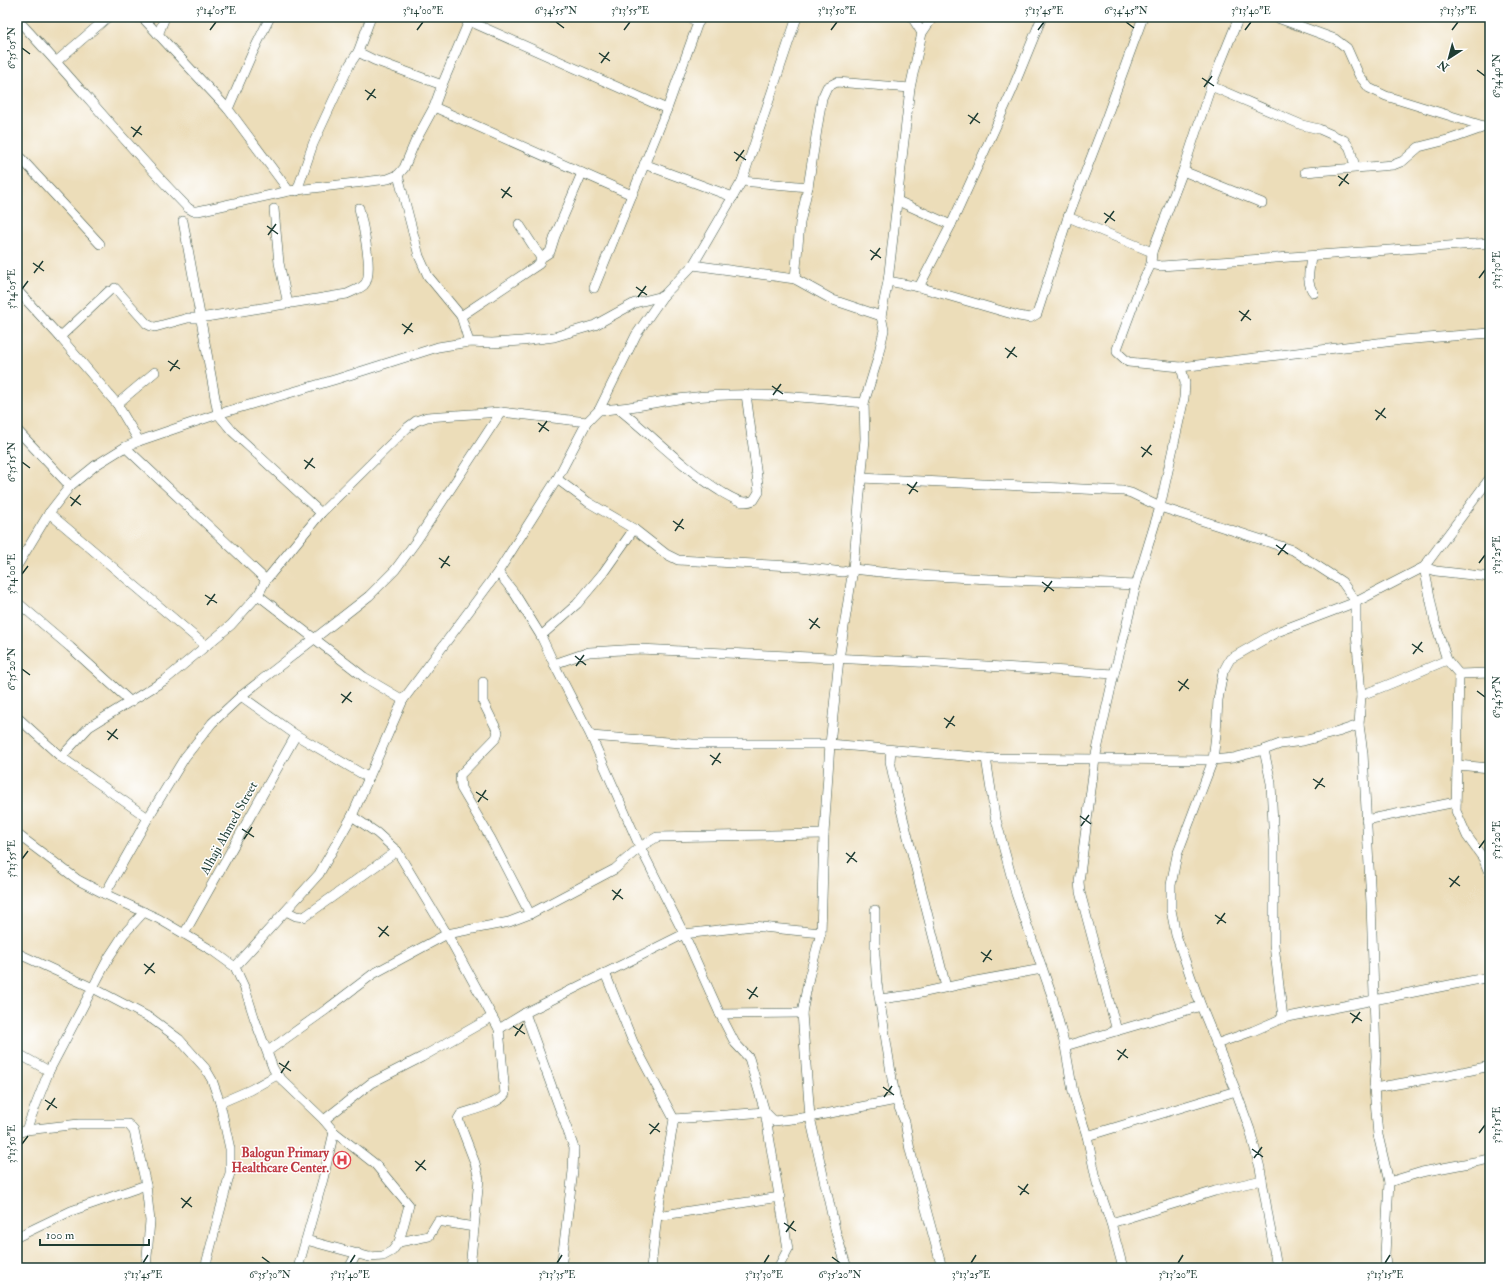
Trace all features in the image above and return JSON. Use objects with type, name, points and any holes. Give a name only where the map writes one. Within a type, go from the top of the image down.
[{"type":"street","points":[[56,61],[108,17]]},
{"type":"street","points":[[142,17],[228,109],[293,191]]},
{"type":"street","points":[[158,35],[165,17]]},
{"type":"street","points":[[228,109],[270,17]]},
{"type":"street","points":[[293,191],[340,84],[358,52],[372,17]]},
{"type":"street","points":[[594,288],[667,109],[700,20],[687,17]]},
{"type":"street","points":[[235,966],[318,874],[352,816],[403,700],[498,572],[557,479],[587,422],[599,410],[636,335],[663,296],[693,265],[742,181],[797,17]]},
{"type":"street","points":[[912,17],[922,33]]},
{"type":"street","points":[[847,1268],[836,1233],[810,1117],[802,1013],[809,977],[821,933],[824,834],[830,744],[839,659],[853,569],[864,439],[864,403],[877,361],[884,330],[881,316],[888,281],[910,88],[922,33],[933,17]]},
{"type":"street","points":[[919,287],[951,225],[1011,93],[1042,17]]},
{"type":"street","points":[[888,281],[919,287],[1019,316],[1030,318],[1037,314],[1042,294],[1068,217],[1143,17]]},
{"type":"street","points":[[1239,17],[1211,86],[1183,171],[1152,252],[1151,264],[1140,287],[1117,352],[1128,362],[1182,367],[1402,340],[1490,333]]},
{"type":"street","points":[[1275,17],[1335,39],[1347,48],[1358,75],[1369,88],[1386,96],[1488,128]]},
{"type":"street","points":[[17,18],[153,172],[188,208],[193,211],[293,191],[388,179],[398,174],[404,168],[415,142],[434,107],[470,19],[667,109]]},
{"type":"street","points":[[358,52],[374,60],[442,85]]},
{"type":"street","points":[[795,279],[800,223],[808,187],[822,98],[827,87],[837,82],[910,88]]},
{"type":"street","points":[[1211,86],[1302,125],[1319,129],[1344,140],[1350,148],[1355,167]]},
{"type":"street","points":[[434,107],[632,195]]},
{"type":"street","points":[[1305,172],[1355,167],[1372,168],[1393,165],[1403,162],[1419,147],[1488,128]]},
{"type":"street","points":[[17,154],[100,244]]},
{"type":"street","points":[[644,164],[733,197]]},
{"type":"street","points":[[1183,171],[1262,203]]},
{"type":"street","points":[[461,316],[538,266],[541,258],[550,252],[555,236],[582,173]]},
{"type":"street","points":[[398,174],[419,256],[428,276],[461,316],[469,342]]},
{"type":"street","points":[[742,181],[808,187]]},
{"type":"street","points":[[898,201],[951,225]]},
{"type":"street","points":[[60,337],[112,290],[147,324],[155,327],[188,318],[200,318],[347,294],[364,285],[368,280],[366,250],[359,208]]},
{"type":"street","points":[[274,209],[279,263],[288,304]]},
{"type":"street","points":[[1068,217],[1152,252]]},
{"type":"street","points":[[183,221],[218,414],[233,432],[322,513]]},
{"type":"street","points":[[519,224],[541,258]]},
{"type":"street","points":[[1151,264],[1161,266],[1490,243]]},
{"type":"street","points":[[1311,256],[1309,282],[1310,288],[1314,293]]},
{"type":"street","points":[[693,265],[795,279],[833,300],[881,316]]},
{"type":"street","points":[[17,290],[60,337],[117,404],[139,442]]},
{"type":"street","points":[[17,566],[49,513],[70,486],[96,465],[125,447],[218,414],[337,379],[438,346],[469,342],[499,343],[554,337],[595,325],[635,303],[663,296]]},
{"type":"street","points":[[1117,1031],[1096,956],[1080,887],[1080,877],[1095,759],[1136,585],[1160,507],[1184,398],[1185,383],[1182,367]]},
{"type":"street","points":[[117,404],[155,372]]},
{"type":"street","points":[[599,410],[620,410],[687,398],[746,394],[801,396],[864,403]]},
{"type":"street","points":[[620,410],[701,479],[729,496],[745,502],[754,500],[759,492],[746,394]]},
{"type":"street","points":[[61,757],[89,727],[165,680],[231,625],[258,596],[266,580],[322,513],[402,433],[416,421],[427,417],[501,412],[587,422]]},
{"type":"street","points":[[105,894],[185,757],[212,724],[241,696],[369,596],[395,570],[417,540],[501,412]]},
{"type":"street","points":[[17,430],[70,486]]},
{"type":"street","points":[[125,447],[266,580]]},
{"type":"street","points":[[861,478],[1123,491],[1131,493],[1160,507],[1293,550],[1342,582],[1356,602],[1356,639],[1361,695],[1359,724],[1363,753],[1371,903],[1376,1056],[1374,1088],[1378,1135],[1389,1182],[1385,1240],[1386,1268]]},
{"type":"street","points":[[557,479],[588,502],[634,529],[666,554],[678,560],[792,566],[843,572],[853,569],[899,574],[982,579],[1136,585]]},
{"type":"street","points":[[1277,1268],[1262,1180],[1250,1130],[1236,1091],[1201,1006],[1176,935],[1171,910],[1171,886],[1177,855],[1213,760],[1218,700],[1223,672],[1230,659],[1277,632],[1356,602],[1424,567],[1488,482]]},
{"type":"street","points":[[49,513],[206,646]]},
{"type":"street","points":[[541,636],[577,604],[634,529]]},
{"type":"street","points":[[1424,567],[1436,571],[1490,577]]},
{"type":"street","points":[[1424,567],[1435,622],[1447,660],[1459,674],[1456,811],[1468,836],[1486,858],[1490,875]]},
{"type":"street","points":[[498,572],[515,594],[541,636],[591,736],[640,847],[684,934],[720,1014],[735,1043],[749,1058],[765,1112],[788,1249],[778,1268]]},
{"type":"street","points":[[258,596],[364,677],[403,700]]},
{"type":"street","points":[[17,602],[131,702]]},
{"type":"street","points":[[554,664],[589,652],[638,649],[1114,674]]},
{"type":"street","points":[[1361,695],[1447,660]]},
{"type":"street","points":[[1459,674],[1490,673]]},
{"type":"street","points":[[483,682],[483,702],[498,732],[496,738],[460,775],[461,788],[491,839],[530,914]]},
{"type":"street","points":[[241,696],[296,735],[368,778]]},
{"type":"street","points":[[17,718],[61,757],[148,818]]},
{"type":"street","points":[[591,736],[693,744],[830,744],[986,758],[1213,760],[1232,758],[1264,750],[1280,744],[1303,741],[1338,732],[1359,724]]},
{"type":"street","name":"Alhaji Ahmed Street","points":[[184,934],[296,735]]},
{"type":"street","points":[[891,750],[890,760],[897,794],[946,987]]},
{"type":"street","points":[[1264,750],[1271,783],[1274,846],[1274,945],[1283,1018]]},
{"type":"street","points":[[986,758],[995,816],[1016,894],[1052,996],[1065,1046],[1073,1092],[1087,1136],[1097,1183],[1111,1223],[1123,1268]]},
{"type":"street","points":[[1457,765],[1490,768]]},
{"type":"street","points":[[1366,820],[1456,802]]},
{"type":"street","points":[[352,816],[377,833],[397,851],[446,934],[499,1029],[505,1094],[499,1100],[481,1108],[461,1114],[458,1119],[475,1163],[479,1179],[470,1268]]},
{"type":"street","points":[[17,834],[78,880],[159,919],[235,966],[245,989],[273,1068],[277,1075],[324,1120],[334,1132],[375,1164],[409,1205],[400,1242],[392,1251],[383,1256],[370,1257],[306,1240]]},
{"type":"street","points":[[268,1051],[327,1010],[373,974],[446,934],[509,922],[530,914],[615,869],[640,847],[657,837],[824,834]]},
{"type":"street","points":[[286,911],[296,916],[304,916],[397,851]]},
{"type":"street","points":[[875,910],[875,955],[880,999],[896,1100],[905,1122],[910,1150],[942,1268]]},
{"type":"street","points":[[21,1132],[50,1071],[109,957],[124,934],[144,912]]},
{"type":"street","points":[[499,1029],[525,1013],[684,934],[753,926],[821,933]]},
{"type":"street","points":[[17,953],[93,988],[152,1019],[179,1039],[204,1068],[212,1080],[220,1103],[230,1149],[230,1174],[205,1268]]},
{"type":"street","points":[[880,999],[911,995],[1042,969]]},
{"type":"street","points":[[605,973],[633,1042],[674,1119],[657,1216],[651,1268]]},
{"type":"street","points":[[1216,1044],[1253,1031],[1283,1018],[1490,977]]},
{"type":"street","points":[[1065,1046],[1201,1006]]},
{"type":"street","points":[[525,1013],[574,1148],[573,1171],[561,1268]]},
{"type":"street","points":[[720,1014],[802,1013]]},
{"type":"street","points":[[324,1120],[371,1083],[422,1058],[492,1017]]},
{"type":"street","points":[[17,1053],[50,1071]]},
{"type":"street","points":[[1374,1088],[1490,1066]]},
{"type":"street","points":[[220,1103],[250,1090],[277,1075]]},
{"type":"street","points":[[1087,1136],[1236,1091]]},
{"type":"street","points":[[674,1119],[765,1112],[774,1121],[810,1117],[896,1100]]},
{"type":"street","points":[[21,1132],[79,1124],[128,1124],[134,1130],[146,1185],[150,1221],[146,1268]]},
{"type":"street","points":[[300,1267],[334,1132]]},
{"type":"street","points":[[1389,1182],[1422,1172],[1490,1159]]},
{"type":"street","points":[[1111,1223],[1215,1192],[1262,1180]]},
{"type":"street","points":[[17,1237],[72,1210],[146,1185]]},
{"type":"street","points":[[657,1216],[780,1197]]},
{"type":"street","points":[[400,1242],[429,1236],[438,1221],[474,1227]]},
{"type":"street","points":[[349,1268],[357,1253]]},
{"type":"place","name":"Balogun Primary Healthcare Center.","points":[[342,1160]]}]
